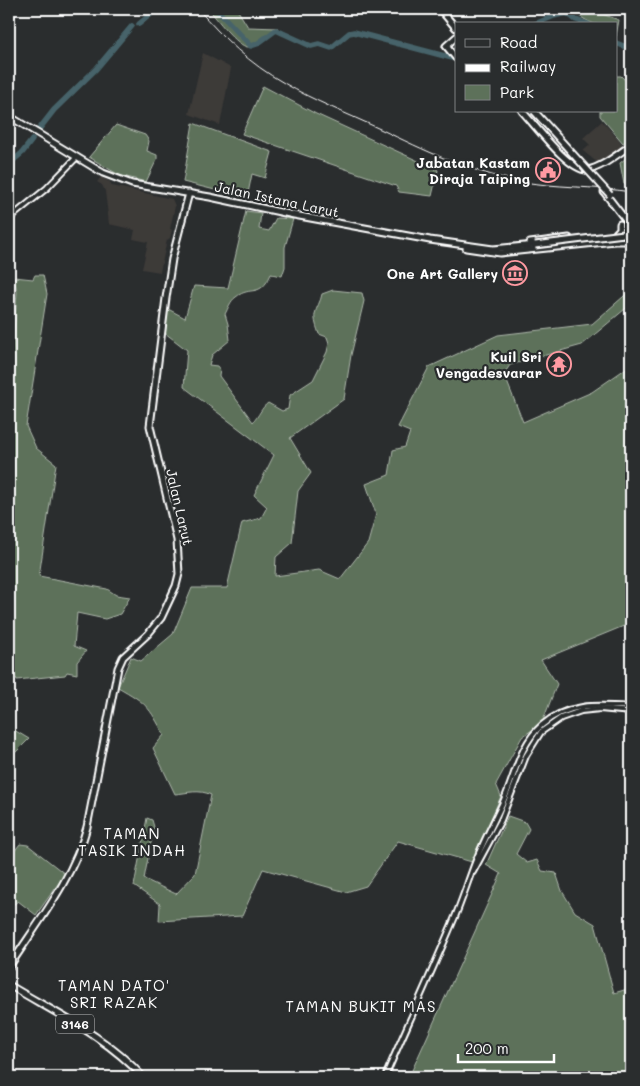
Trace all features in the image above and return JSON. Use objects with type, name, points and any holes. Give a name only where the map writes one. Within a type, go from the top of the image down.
[{"type":"main road","points":[[440,9],[455,27]]},
{"type":"main road","points":[[455,38],[446,46],[455,57]]},
{"type":"main road","points":[[523,112],[572,165],[578,169],[585,170],[598,167],[631,145]]},
{"type":"main road","points":[[530,112],[629,221]]},
{"type":"main road","points":[[535,112],[610,195],[629,221],[631,227]]},
{"type":"main road","name":"Jalan Istana Larut","points":[[9,116],[103,173],[119,180],[430,240],[487,248],[535,245],[624,234],[628,230],[629,221]]},
{"type":"main road","name":"Jalan Larut","points":[[9,967],[69,874],[82,844],[120,662],[155,626],[178,581],[179,548],[150,426],[167,288],[189,193]]},
{"type":"main road","points":[[616,233],[620,229],[620,224]]},
{"type":"main road","name":"Jalan Istana Larut","points":[[503,247],[616,233],[630,235]]},
{"type":"main road","points":[[625,241],[630,235]]},
{"type":"main road","name":"Jalan Istana Larut","points":[[430,240],[467,249],[500,254],[625,241],[631,243]]},
{"type":"main road","name":"3146","points":[[9,986],[83,1029],[118,1052],[143,1077]]},
{"type":"street","points":[[9,219],[47,188],[77,157]]},
{"type":"street","points":[[385,1077],[452,924],[522,753],[538,729],[558,714],[580,706],[599,704],[631,707]]},
{"type":"street","points":[[472,874],[501,820],[526,756],[541,732],[561,718],[587,710],[631,712]]},
{"type":"shaded area","points":[[203,53],[231,68],[220,125],[189,114]]},
{"type":"shaded area","points":[[602,121],[625,147],[599,164],[583,151],[590,145],[583,138]]},
{"type":"shaded area","points":[[101,177],[110,182],[112,186],[172,199],[175,206],[170,229],[172,230],[170,238],[167,240],[160,272],[142,269],[148,242],[133,239],[135,230],[109,224],[105,191],[102,185],[97,182]]},
{"type":"green space","points":[[209,9],[237,9],[248,27],[278,28],[259,43],[248,47],[244,46],[221,25]]},
{"type":"green space","points":[[554,9],[595,9],[602,14],[619,20],[618,25],[618,22],[590,22],[571,11],[554,11]]},
{"type":"green space","points":[[618,76],[621,76],[631,86],[631,138],[623,143],[600,116],[600,112],[618,112]]},
{"type":"green space","points":[[263,86],[316,114],[438,170],[432,196],[399,192],[396,186],[242,134]]},
{"type":"green space","points":[[193,123],[272,152],[265,178],[252,174],[247,198],[183,182]]},
{"type":"green space","points":[[116,125],[145,135],[149,141],[147,151],[157,155],[157,159],[146,182],[119,175],[89,157]]},
{"type":"green space","points":[[631,154],[631,186],[624,184],[620,163]]},
{"type":"green space","points":[[246,211],[261,213],[259,229],[269,231],[276,218],[293,219],[285,247],[285,267],[282,276],[271,274],[267,282],[259,289],[241,294],[232,301],[225,314],[230,340],[212,355],[209,365],[217,366],[220,370],[219,376],[253,422],[268,403],[282,411],[288,409],[290,395],[313,380],[327,352],[329,343],[327,337],[319,334],[315,319],[322,294],[333,290],[362,293],[364,301],[351,355],[344,399],[290,438],[311,473],[298,491],[292,543],[276,557],[275,576],[319,570],[340,579],[368,543],[376,514],[366,484],[389,475],[393,450],[405,447],[410,432],[398,427],[429,367],[498,335],[592,324],[631,290],[631,304],[582,345],[510,365],[504,374],[523,422],[592,392],[631,365],[631,623],[541,660],[557,684],[542,723],[522,737],[496,784],[501,796],[472,862],[398,841],[366,886],[346,892],[263,869],[242,916],[159,921],[160,904],[134,886],[147,818],[152,820],[154,827],[144,879],[176,894],[195,874],[211,795],[198,792],[175,794],[153,748],[164,735],[159,725],[146,706],[118,687],[131,657],[141,661],[173,634],[192,588],[227,588],[242,523],[261,518],[267,507],[254,495],[274,455],[184,387],[187,350],[165,333],[168,309],[185,318],[194,286],[228,288]]},
{"type":"green space","points":[[35,275],[43,275],[47,294],[26,426],[36,448],[56,464],[39,576],[107,589],[116,595],[130,597],[120,614],[105,619],[77,613],[74,646],[86,651],[77,662],[77,674],[67,672],[65,675],[17,680],[16,678],[9,679],[9,399],[17,292],[14,277],[33,279]]},
{"type":"green space","points":[[9,727],[29,739],[9,759]]},
{"type":"green space","points":[[508,816],[525,822],[529,829],[516,854],[527,863],[537,860],[542,871],[556,873],[562,891],[575,912],[595,924],[614,993],[631,988],[631,1077],[409,1077],[501,874],[486,865]]},
{"type":"green space","points":[[20,844],[28,845],[65,874],[36,915],[18,901],[9,908],[9,858]]},
{"type":"waterway","points":[[139,24],[157,9]]},
{"type":"waterway","points":[[216,9],[251,46],[257,44],[276,30],[311,46],[319,44],[331,48],[349,33],[354,32],[455,59]]},
{"type":"waterway","points":[[540,22],[567,13],[582,22]]},
{"type":"waterway","points":[[40,128],[54,110],[96,69],[132,26]]},
{"type":"waterway","points":[[618,44],[631,49]]},
{"type":"waterway","points":[[9,164],[22,153],[32,140]]},
{"type":"railway","points":[[198,9],[238,50],[272,76],[319,102],[430,152],[482,172],[518,181],[631,192]]},
{"type":"place","name":"Jabatan Kastam Diraja Taiping","points":[[548,170]]},
{"type":"place","name":"One Art Gallery","points":[[515,273]]},
{"type":"place","name":"Kuil Sri Vengadesvarar","points":[[559,364]]},
{"type":"district","name":"TAMAN TASIK INDAH","points":[[132,842]]},
{"type":"district","name":"TAMAN DATO' SRI RAZAK","points":[[114,994]]},
{"type":"district","name":"TAMAN BUKIT MAS","points":[[361,1006]]}]
